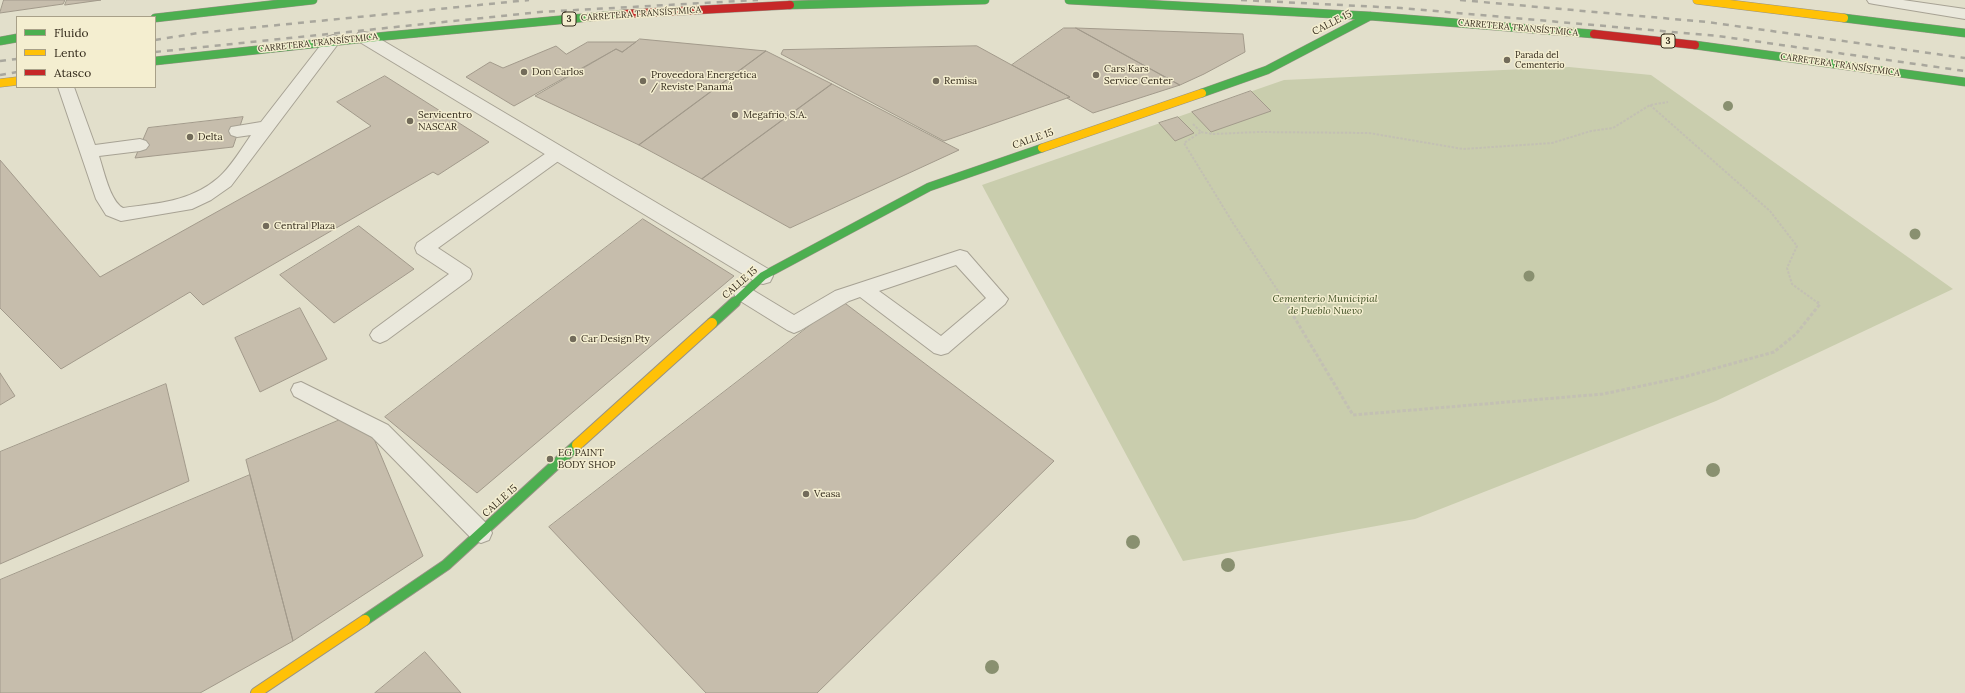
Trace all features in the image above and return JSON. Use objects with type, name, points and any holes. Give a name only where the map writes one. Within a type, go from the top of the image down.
[{"type":"main road","points":[[156,18],[313,0]]},
{"type":"main road","name":"CARRETERA TRANSÍSTMICA","points":[[156,61],[333,40],[618,14],[822,3],[985,0]]},
{"type":"main road","name":"CARRETERA TRANSÍSTMICA","points":[[1069,0],[1370,16],[1661,40],[1965,82]]},
{"type":"main road","points":[[1697,0],[1732,2],[1965,33]]},
{"type":"main road","name":"CALLE 15","points":[[256,693],[310,658],[446,564],[763,276],[929,187],[1267,70],[1370,16]]},
{"type":"main road","points":[[0,41],[16,38]]},
{"type":"main road","points":[[0,84],[16,80]]},
{"type":"street","points":[[364,37],[763,276]]},
{"type":"lane","points":[[1874,0],[1965,14]]},
{"type":"lane","points":[[66,88],[105,199],[112,210],[121,215],[186,206],[225,182],[333,40]]},
{"type":"lane","points":[[237,131],[266,127]]},
{"type":"lane","points":[[89,152],[140,144]]},
{"type":"lane","points":[[380,335],[463,274],[424,248],[558,153]]},
{"type":"lane","points":[[744,294],[794,325],[842,296],[863,288],[960,256],[998,299],[940,347],[863,288]]},
{"type":"lane","points":[[302,390],[380,431],[481,533]]},
{"type":"path","points":[[1172,103],[1201,132],[1213,134],[1259,132],[1369,133],[1463,149],[1552,143],[1591,132],[1613,128],[1650,105],[1668,102]]},
{"type":"path","points":[[1201,132],[1184,143],[1233,223],[1292,312],[1353,415],[1603,394],[1684,377],[1774,352],[1796,334],[1820,304],[1792,284],[1787,268],[1797,246],[1770,211],[1650,105]]},
{"type":"green space","name":"Cementerio Municipial de Pueblo Nuevo","points":[[1569,67],[1651,75],[1953,289],[1716,401],[1415,519],[1183,561],[982,185],[1284,80]]},
{"type":"building","points":[[4,0],[65,0],[63,4],[0,13]]},
{"type":"building","points":[[67,0],[101,0],[65,5]]},
{"type":"building","name":"Cars Kars Service Center","points":[[1064,28],[1076,28],[1180,85],[1093,113],[1067,98],[1070,97],[1012,65]]},
{"type":"building","points":[[1076,28],[1243,34],[1245,52],[1180,85]]},
{"type":"building","name":"Proveedora Energetica / Reviste Panamá","points":[[640,39],[766,51],[639,145],[535,96],[616,49],[622,52]]},
{"type":"building","name":"Don Carlos","points":[[588,42],[636,42],[622,52],[616,49],[514,106],[466,77],[490,62],[503,68],[556,46],[566,54]]},
{"type":"building","name":"Remisa","points":[[977,46],[1070,97],[944,141],[781,54],[783,50]]},
{"type":"building","name":"Megafrio, S.A.","points":[[766,51],[832,84],[702,179],[639,145]]},
{"type":"building","name":"Central Plaza","points":[[385,76],[489,142],[438,175],[433,172],[203,305],[190,292],[61,369],[0,308],[0,160],[100,277],[371,126],[337,102]]},
{"type":"building","points":[[832,84],[959,150],[790,228],[702,179]]},
{"type":"building","points":[[1251,91],[1271,111],[1211,132],[1192,112]]},
{"type":"building","name":"Delta","points":[[243,117],[233,147],[135,158],[148,128]]},
{"type":"building","points":[[1178,117],[1194,133],[1175,141],[1159,123]]},
{"type":"building","name":"Car Design Pty","points":[[643,219],[734,276],[477,493],[385,417]]},
{"type":"building","points":[[359,226],[414,269],[334,323],[280,275]]},
{"type":"building","name":"Veasa","points":[[842,301],[1054,461],[817,693],[706,693],[549,527]]},
{"type":"building","points":[[300,308],[327,359],[260,392],[235,338]]},
{"type":"building","points":[[0,373],[15,396],[0,405]]},
{"type":"building","points":[[166,384],[189,481],[0,564],[0,452]]},
{"type":"building","points":[[342,419],[372,434],[423,556],[293,641],[246,460]]},
{"type":"building","points":[[250,475],[293,641],[200,693],[0,693],[0,580]]},
{"type":"building","points":[[425,652],[461,693],[375,693]]},
{"type":"railway","points":[[156,40],[198,33],[529,0]]},
{"type":"railway","points":[[156,52],[540,12],[758,0]]},
{"type":"railway","points":[[1241,0],[1401,8],[1718,36],[1965,71]]},
{"type":"railway","points":[[1460,0],[1707,22],[1965,58]]},
{"type":"railway","points":[[0,61],[16,59]]},
{"type":"railway","points":[[0,75],[16,72]]},
{"type":"traffic: fast","points":[[156,18],[313,0]]},
{"type":"traffic: fast","points":[[790,5],[985,0]]},
{"type":"traffic: fast","points":[[1069,0],[1370,16],[1594,34]]},
{"type":"traffic: fast","points":[[156,61],[386,36],[624,14]]},
{"type":"traffic: fast","points":[[1202,93],[1267,70],[1370,16]]},
{"type":"traffic: fast","points":[[1844,18],[1965,33]]},
{"type":"traffic: fast","points":[[0,41],[16,38]]},
{"type":"traffic: fast","points":[[1695,45],[1965,82]]},
{"type":"traffic: fast","points":[[712,323],[763,276],[929,187],[1042,148]]},
{"type":"traffic: fast","points":[[365,620],[446,565],[577,445]]},
{"type":"traffic: slow","points":[[1697,0],[1844,18]]},
{"type":"traffic: slow","points":[[0,83],[16,81]]},
{"type":"traffic: slow","points":[[1042,148],[1202,93]]},
{"type":"traffic: slow","points":[[577,445],[712,323]]},
{"type":"traffic: slow","points":[[256,693],[365,620]]},
{"type":"traffic: jam","points":[[624,14],[790,5]]},
{"type":"traffic: jam","points":[[1594,34],[1695,45]]},
{"type":"place","name":"Parada del Cementerio","points":[[1507,60]]},
{"type":"place","name":"Don Carlos","points":[[524,72]]},
{"type":"place","name":"Cars Kars Service Center","points":[[1096,75]]},
{"type":"place","name":"Proveedora Energetica / Reviste Panamá","points":[[643,81]]},
{"type":"place","name":"Remisa","points":[[936,81]]},
{"type":"place","name":"Megafrio, S.A.","points":[[735,115]]},
{"type":"place","name":"Servicentro NASCAR","points":[[410,121]]},
{"type":"place","name":"Delta","points":[[190,137]]},
{"type":"place","name":"Central Plaza","points":[[266,226]]},
{"type":"place","name":"Car Design Pty","points":[[573,339]]},
{"type":"place","name":"EG PAINT BODY SHOP","points":[[550,459]]},
{"type":"place","name":"Veasa","points":[[806,494]]}]
